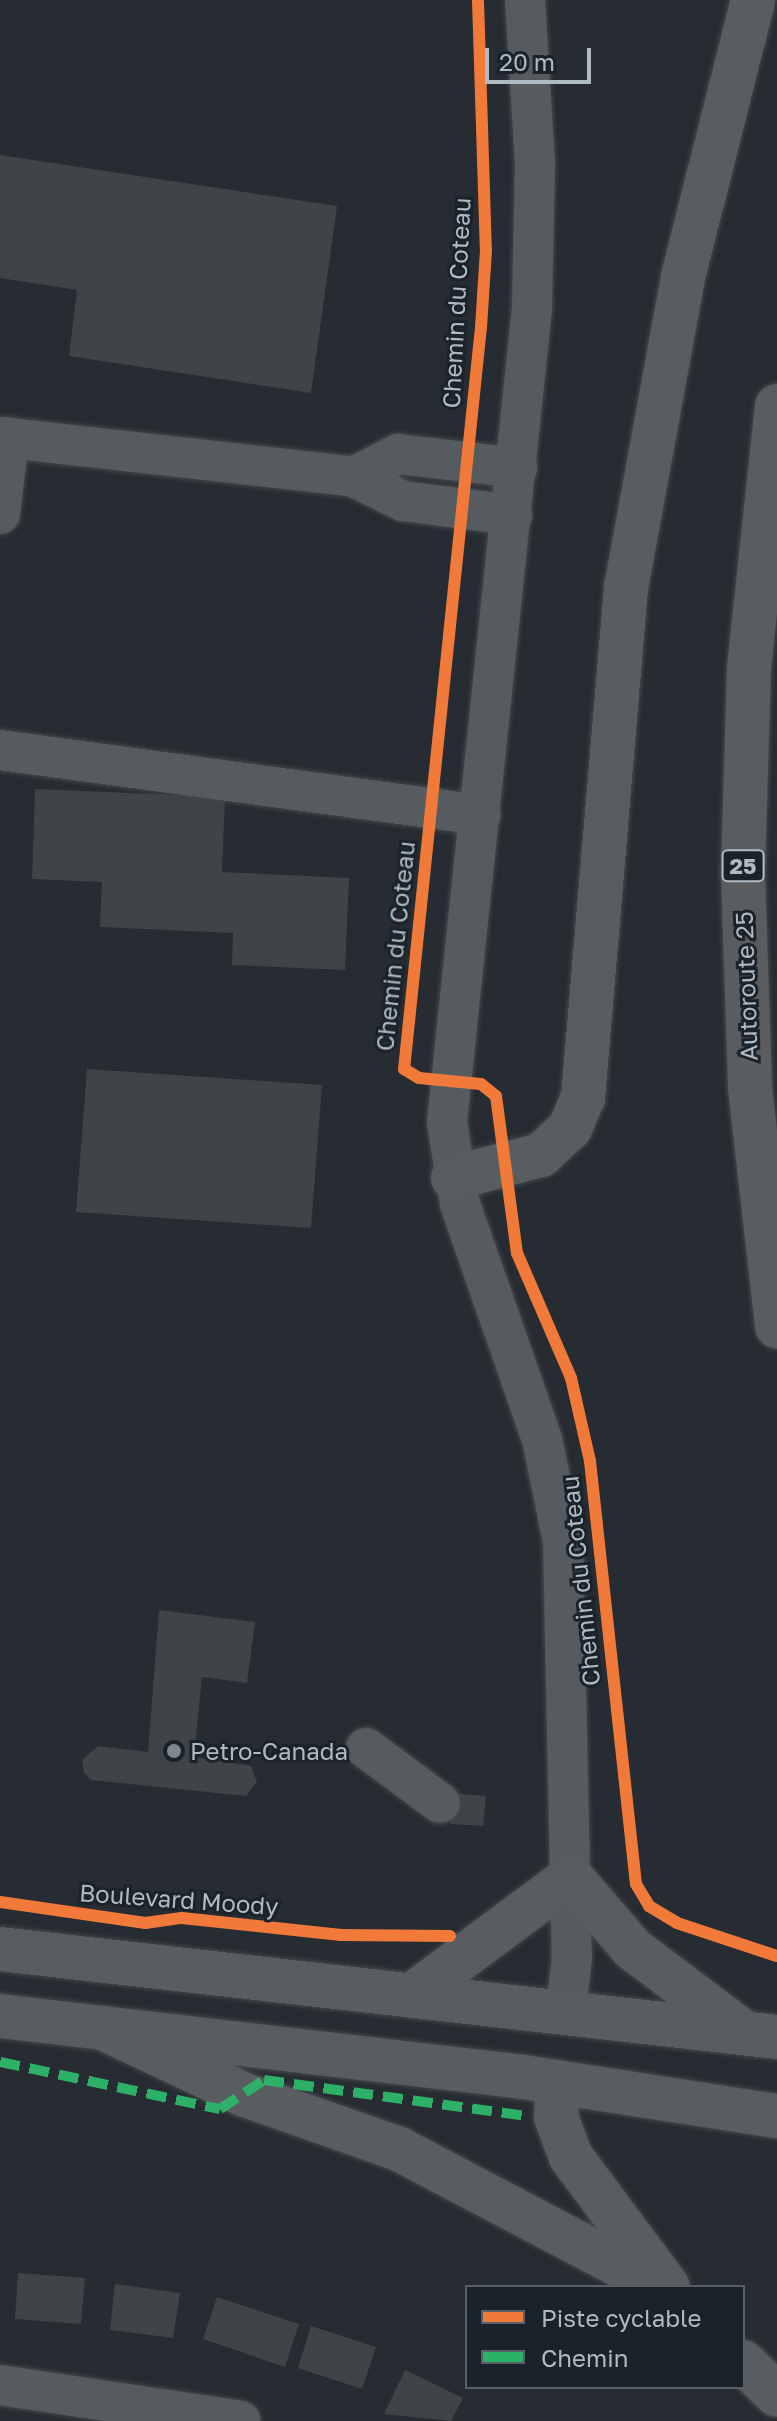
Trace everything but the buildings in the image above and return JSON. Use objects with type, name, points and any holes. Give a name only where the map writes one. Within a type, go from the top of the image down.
[{"type":"highway","points":[[453,1178],[541,1155],[563,1137],[583,1098],[626,588],[679,292],[753,0]]},
{"type":"highway","name":"Autoroute 25","points":[[777,406],[749,668],[743,836],[750,1088],[777,1326]]},
{"type":"highway","points":[[103,2028],[245,2095],[399,2149],[657,2285]]},
{"type":"highway","points":[[558,2082],[556,2117],[571,2157],[667,2285]]},
{"type":"highway","points":[[745,2364],[777,2395]]},
{"type":"main road","points":[[412,1995],[571,1877],[633,1949],[761,2035]]},
{"type":"main road","points":[[0,1949],[761,2035]]},
{"type":"main road","points":[[558,2082],[565,2015]]},
{"type":"main road","points":[[0,2016],[558,2082],[777,2116]]},
{"type":"street","name":"Chemin du Coteau","points":[[525,0],[535,224],[517,468],[448,1100],[453,1178],[531,1403],[559,1515],[570,1625],[571,1877],[565,2015]]},
{"type":"street","points":[[0,514],[4,438],[354,477],[403,501],[512,515]]},
{"type":"street","points":[[354,477],[398,454],[517,468]]},
{"type":"street","points":[[0,750],[481,815]]},
{"type":"street","points":[[366,1748],[440,1803]]},
{"type":"street","points":[[0,2385],[240,2421]]},
{"type":"marked path","points":[[0,2062],[220,2109],[264,2080],[528,2116]]},
{"type":"cycle path","points":[[478,0],[486,250],[481,327],[404,1069],[419,1078],[481,1084],[496,1096],[517,1253],[571,1378],[590,1461],[636,1884],[649,1906],[677,1923],[777,1956]]},
{"type":"cycle path","name":"Boulevard Moody","points":[[0,1902],[145,1923],[182,1918],[341,1935],[450,1936]]},
{"type":"place","name":"Petro-Canada","points":[[174,1751]]}]
